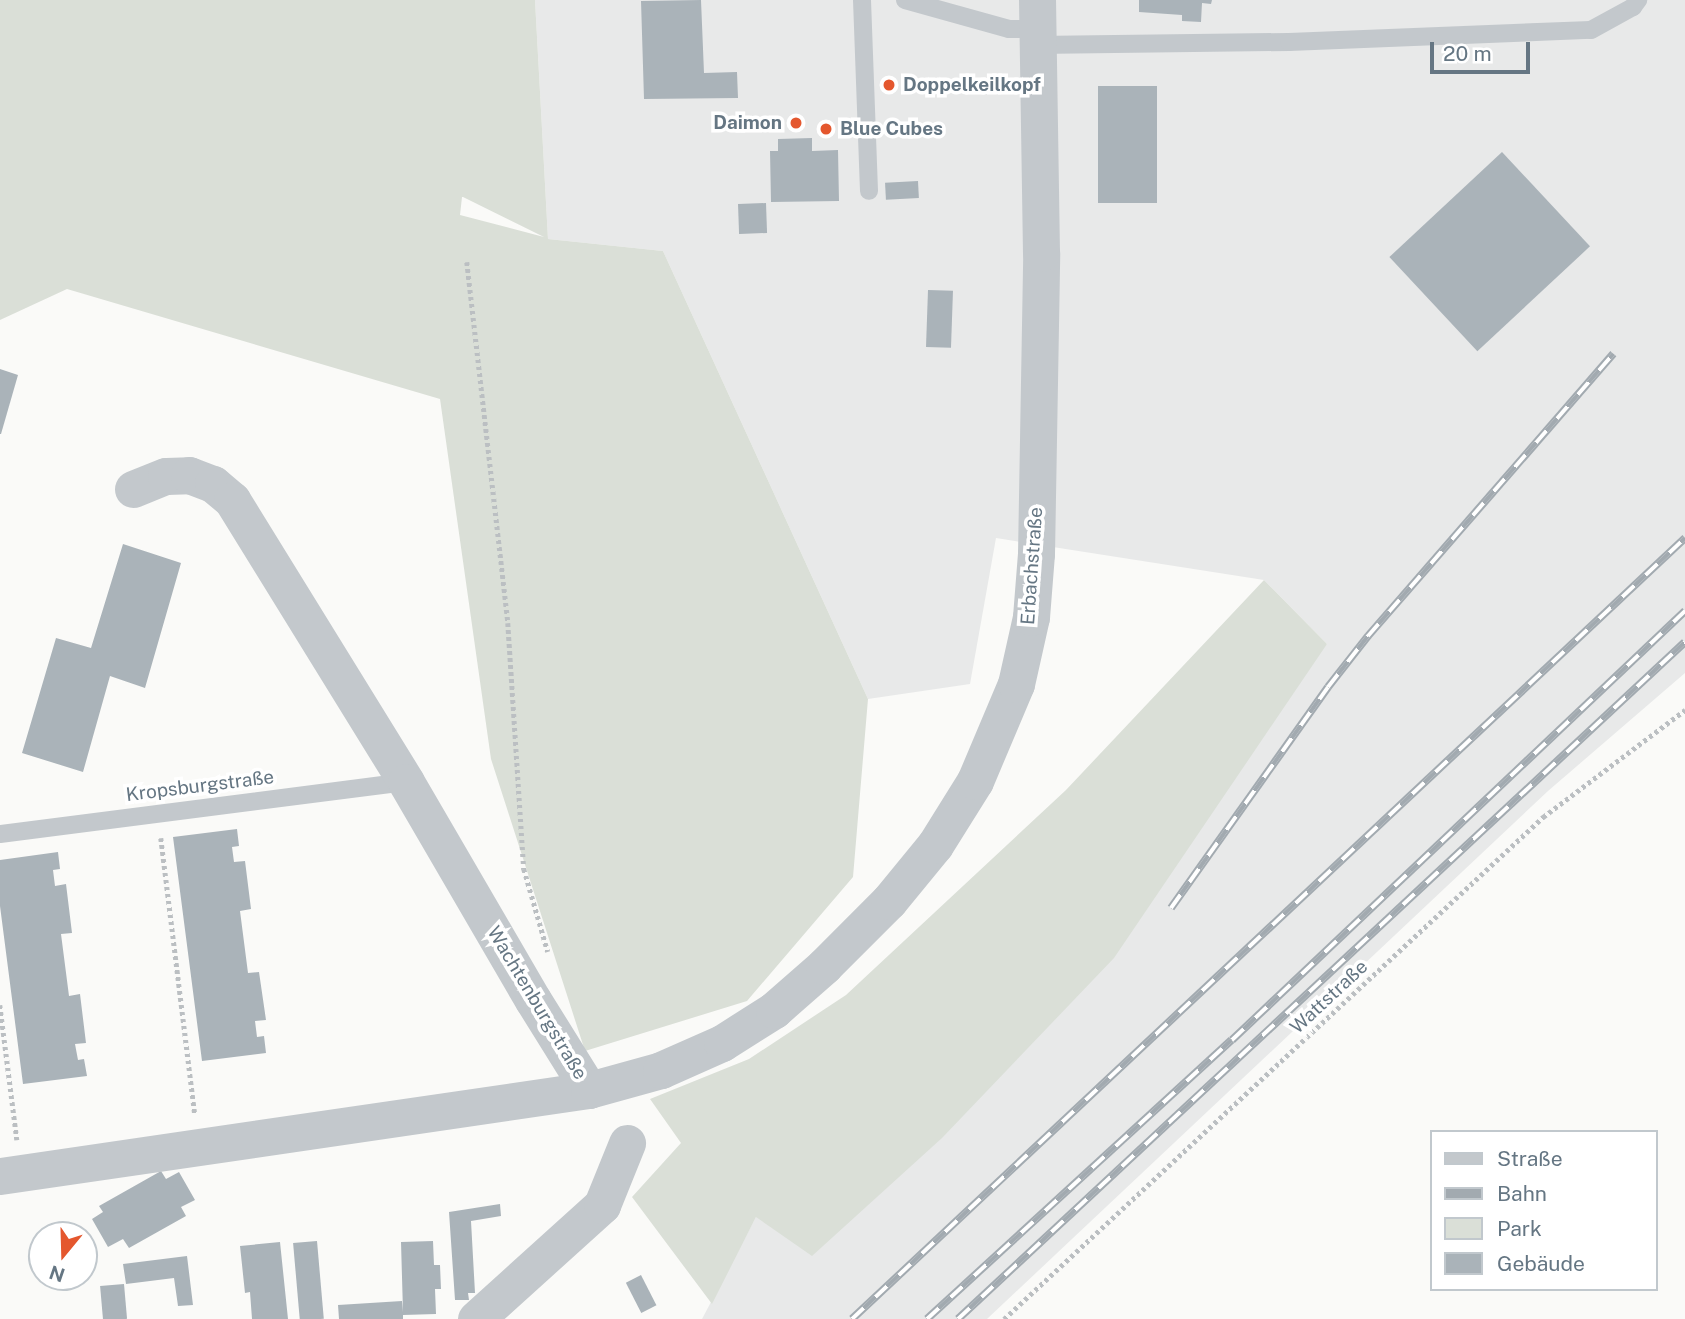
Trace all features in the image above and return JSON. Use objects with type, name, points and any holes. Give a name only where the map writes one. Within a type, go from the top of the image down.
[{"type":"street","name":"Erbachstraße","points":[[589,1090],[661,1070],[706,1052],[757,1022],[799,989],[869,922],[935,845],[975,781],[1004,717],[1031,617],[1036,554],[1041,253],[1037,24]]},
{"type":"street","name":"Wachtenburgstraße","points":[[11,1175],[200,1145],[589,1090],[533,1000],[406,782],[232,500],[213,484],[189,475],[166,477],[133,488]]},
{"type":"street","points":[[476,1319],[602,1205],[627,1143]]},
{"type":"lane","points":[[862,0],[869,191]]},
{"type":"lane","points":[[905,0],[969,9],[1009,29],[1037,24],[1302,42],[1591,30],[1633,7],[1638,0]]},
{"type":"lane","name":"Kropsburgstraße","points":[[0,834],[406,782]]},
{"type":"path","points":[[467,262],[508,623],[524,869],[550,957]]},
{"type":"path","name":"Wattstraße","points":[[1004,1319],[1542,817],[1685,710]]},
{"type":"path","points":[[158,813],[200,1145]]},
{"type":"path","points":[[0,1005],[11,1175]]},
{"type":"shaded area","points":[[535,0],[1685,0],[1685,673],[1548,791],[987,1319],[702,1319],[756,1217],[1327,644],[1264,580],[996,538],[970,684],[868,699],[663,251],[548,239]]},
{"type":"green space","points":[[0,0],[535,0],[548,239],[663,251],[868,699],[853,877],[747,1001],[585,1051],[491,759],[440,399],[67,289],[0,320]],"holes":[[[462,197],[544,237],[460,215]]]},
{"type":"green space","points":[[1264,580],[1327,644],[1114,958],[942,1138],[812,1256],[756,1217],[712,1304],[632,1197],[681,1143],[650,1099],[749,1059],[846,995],[1066,790]]},
{"type":"building","points":[[701,0],[704,73],[737,72],[738,98],[644,99],[641,1]]},
{"type":"building","points":[[1139,0],[1212,0],[1211,4],[1202,3],[1201,22],[1182,21],[1182,15],[1139,12]]},
{"type":"building","points":[[1098,86],[1157,86],[1157,203],[1098,203]]},
{"type":"building","points":[[812,138],[812,151],[838,150],[839,201],[771,202],[770,151],[778,151],[778,139]]},
{"type":"building","points":[[1502,152],[1590,246],[1477,351],[1389,257]]},
{"type":"building","points":[[918,181],[919,198],[886,200],[885,183]]},
{"type":"building","points":[[766,203],[767,233],[739,234],[738,204]]},
{"type":"building","points":[[928,290],[953,291],[951,348],[926,347]]},
{"type":"building","points":[[0,369],[18,375],[1,434],[0,434]]},
{"type":"building","points":[[123,544],[181,563],[145,688],[110,676],[83,772],[22,753],[56,638],[91,648]]},
{"type":"building","points":[[237,829],[239,846],[232,847],[234,862],[245,861],[251,909],[240,911],[248,973],[259,972],[266,1020],[255,1021],[257,1037],[264,1036],[266,1053],[202,1061],[173,837]]},
{"type":"building","points":[[58,852],[60,869],[53,870],[55,886],[66,884],[72,933],[61,934],[69,996],[80,994],[86,1043],[75,1044],[78,1060],[84,1059],[87,1076],[23,1084],[0,906],[0,860]]},
{"type":"building","points":[[161,1171],[166,1179],[179,1172],[195,1200],[181,1207],[186,1216],[129,1248],[123,1239],[108,1247],[98,1230],[98,1221],[92,1219],[103,1212],[99,1206]]},
{"type":"building","points":[[500,1204],[501,1216],[471,1221],[475,1293],[468,1293],[469,1300],[455,1300],[449,1212]]},
{"type":"building","points":[[317,1241],[324,1319],[300,1319],[293,1243]]},
{"type":"building","points":[[433,1241],[434,1265],[440,1265],[441,1289],[435,1289],[436,1314],[403,1315],[403,1319],[339,1319],[338,1305],[402,1301],[403,1312],[401,1242]]},
{"type":"building","points":[[280,1242],[288,1319],[252,1319],[250,1292],[245,1293],[240,1246]]},
{"type":"building","points":[[187,1256],[193,1305],[178,1306],[174,1278],[126,1284],[123,1264]]},
{"type":"building","points":[[641,1275],[656,1305],[641,1313],[626,1283]]},
{"type":"building","points":[[124,1284],[127,1319],[103,1319],[100,1286]]},
{"type":"railway","points":[[1171,908],[1328,687],[1368,636],[1613,354]]},
{"type":"railway","points":[[852,1319],[1685,538]]},
{"type":"railway","points":[[927,1319],[1232,1040],[1685,611]]},
{"type":"railway","points":[[958,1319],[1685,642]]},
{"type":"place","name":"Doppelkeilkopf","points":[[889,85]]},
{"type":"place","name":"Daimon","points":[[796,123]]},
{"type":"place","name":"Blue Cubes","points":[[826,129]]}]
